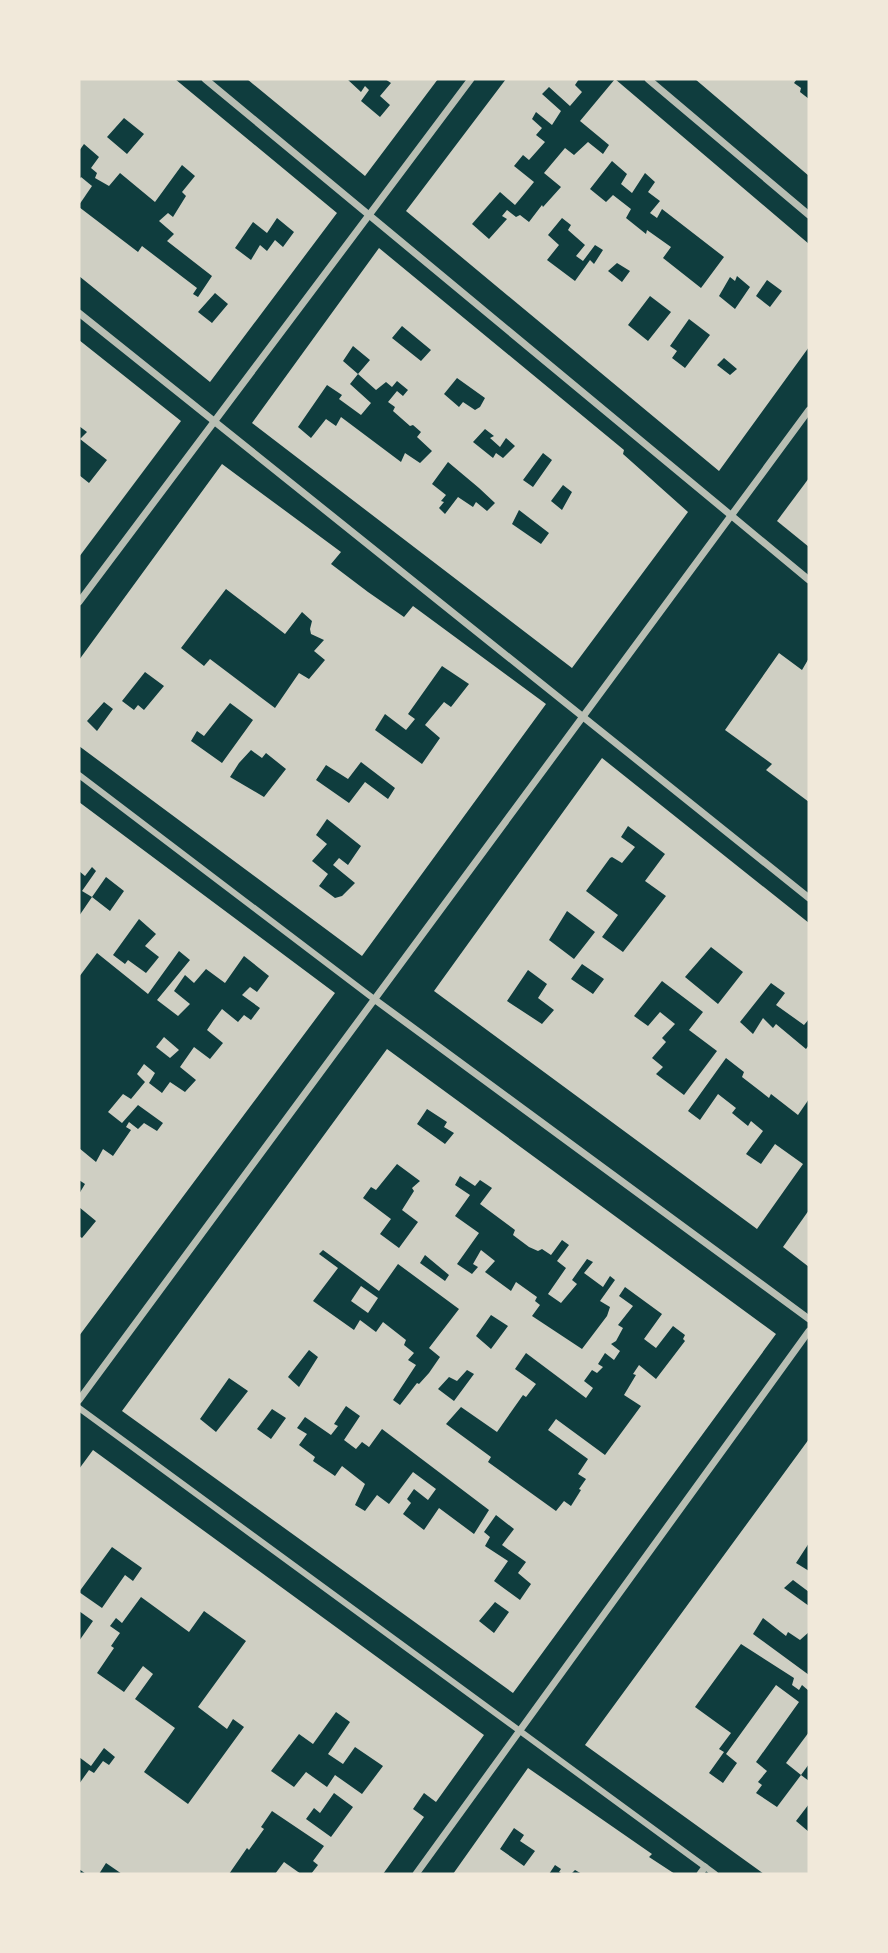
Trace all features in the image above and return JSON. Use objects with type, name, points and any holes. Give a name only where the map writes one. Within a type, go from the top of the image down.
[{"type":"street","points":[[205,79],[809,580]]},
{"type":"street","points":[[79,602],[471,79]]},
{"type":"street","points":[[648,79],[809,215]]},
{"type":"street","points":[[79,313],[809,898]]},
{"type":"street","points":[[79,1400],[809,410]]},
{"type":"street","points":[[79,775],[374,999],[809,1319]]},
{"type":"street","points":[[416,1874],[809,1331]]},
{"type":"street","points":[[79,1408],[519,1731],[703,1871],[715,1874]]},
{"type":"building","points":[[79,79],[175,79],[337,213],[210,382],[79,276],[79,207],[138,252],[142,246],[197,288],[193,294],[198,297],[212,276],[167,241],[174,234],[159,221],[168,213],[173,217],[186,196],[182,192],[195,176],[182,165],[155,202],[120,173],[109,186],[95,178],[97,173],[91,168],[99,157],[84,144],[79,151]],"holes":[[[124,118],[144,134],[127,154],[107,137]],[[277,218],[294,232],[283,247],[275,240],[267,251],[260,245],[251,260],[235,248],[253,222],[267,233]],[[215,293],[228,304],[212,323],[198,312]]]},
{"type":"building","points":[[247,79],[347,79],[361,92],[365,86],[369,90],[361,101],[380,117],[390,105],[380,96],[391,83],[385,79],[438,79],[365,176]]},
{"type":"building","points":[[506,79],[579,79],[575,85],[582,92],[570,106],[549,87],[542,94],[561,111],[552,125],[536,112],[532,119],[542,128],[536,135],[545,142],[529,160],[523,155],[514,166],[534,182],[515,205],[500,192],[472,224],[489,239],[507,219],[502,216],[507,210],[529,222],[561,187],[544,173],[565,148],[574,155],[588,142],[603,154],[609,145],[580,121],[615,79],[809,244],[809,347],[719,471],[406,211]],"holes":[[[612,161],[627,174],[621,184],[632,193],[645,173],[655,182],[648,192],[660,201],[650,213],[657,218],[662,209],[724,257],[701,288],[663,258],[671,247],[647,230],[646,234],[626,218],[631,209],[613,195],[606,202],[590,189]],[[562,218],[571,225],[568,230],[585,245],[576,256],[583,261],[595,245],[603,250],[594,264],[590,260],[575,281],[547,260],[559,245],[548,235]],[[617,263],[630,271],[622,282],[608,271]],[[737,276],[750,287],[735,309],[719,296],[730,277],[735,281]],[[767,280],[782,291],[770,307],[756,296]],[[650,296],[671,312],[648,341],[628,325]],[[689,319],[710,335],[685,368],[672,358],[677,351],[670,346]],[[724,358],[737,369],[730,375],[717,365]]]},
{"type":"building","points":[[695,79],[797,79],[794,83],[809,99],[809,176]]},
{"type":"building","points":[[81,177],[92,186],[79,205],[79,180]]},
{"type":"building","points":[[379,248],[624,450],[623,454],[688,512],[572,668],[252,423]],"holes":[[[402,326],[431,350],[421,361],[392,338]],[[353,346],[370,360],[358,374],[343,361]],[[358,374],[376,390],[386,382],[392,387],[397,381],[408,390],[403,396],[397,391],[388,402],[395,407],[393,411],[421,432],[417,437],[432,451],[420,463],[405,453],[401,462],[341,417],[336,426],[326,419],[311,438],[298,427],[327,385],[342,395],[339,399],[361,415],[371,403],[350,384]],[[457,378],[485,398],[475,410],[463,402],[459,407],[444,394]],[[485,429],[494,436],[490,438],[500,447],[506,438],[515,446],[503,458],[496,453],[493,458],[473,442]],[[543,453],[552,460],[533,487],[523,480]],[[448,462],[495,503],[487,511],[476,502],[473,507],[458,497],[445,514],[439,508],[446,495],[432,484]],[[563,485],[572,492],[562,510],[551,501]],[[519,510],[549,533],[541,544],[512,524]]]},
{"type":"building","points":[[79,340],[181,421],[79,557],[79,475],[89,483],[107,460],[80,439],[87,432],[79,426]]},
{"type":"building","points":[[222,464],[341,552],[331,564],[368,592],[404,617],[413,606],[546,704],[362,956],[79,746],[79,660]],"holes":[[[226,589],[285,634],[302,612],[312,621],[311,634],[324,640],[314,651],[325,660],[309,679],[299,673],[275,708],[210,659],[204,666],[181,648]],[[442,666],[469,684],[451,707],[444,702],[425,725],[440,738],[422,764],[375,730],[385,714],[406,730],[415,719],[408,714]],[[145,672],[164,686],[144,710],[138,705],[134,710],[122,701]],[[104,702],[113,709],[97,731],[87,721]],[[230,703],[253,720],[222,763],[191,741],[197,731],[204,736]],[[251,750],[262,758],[266,753],[286,769],[264,797],[230,777]],[[361,762],[395,788],[388,799],[365,782],[349,803],[316,780],[326,765],[348,779]],[[327,819],[361,846],[348,865],[339,858],[333,865],[355,883],[342,896],[335,898],[319,886],[328,874],[312,861],[327,844],[316,835]]]},
{"type":"building","points":[[809,478],[809,547],[777,521]]},
{"type":"building","points":[[779,653],[802,670],[809,658],[809,802],[766,770],[772,764],[725,730]]},
{"type":"building","points":[[602,758],[809,923],[809,1019],[804,1025],[776,1005],[785,993],[771,983],[740,1022],[753,1034],[763,1018],[773,1028],[776,1024],[806,1049],[809,1045],[809,1099],[798,1115],[771,1094],[769,1098],[742,1077],[744,1072],[726,1058],[688,1111],[700,1120],[718,1094],[736,1108],[732,1113],[748,1126],[751,1121],[763,1131],[746,1154],[761,1164],[775,1144],[803,1164],[757,1229],[434,991]],"holes":[[[628,826],[665,854],[645,881],[666,896],[623,952],[602,937],[618,915],[586,891],[610,858],[622,863],[635,847],[621,837]],[[567,911],[595,932],[574,959],[549,940]],[[711,947],[743,972],[718,1004],[685,977]],[[582,964],[604,979],[593,994],[571,979]],[[528,970],[547,984],[538,998],[554,1010],[542,1024],[507,1001]],[[662,981],[703,1012],[689,1030],[717,1051],[684,1095],[656,1074],[663,1067],[652,1058],[666,1042],[662,1038],[675,1024],[660,1012],[648,1026],[634,1016]]]},
{"type":"building","points":[[79,802],[335,993],[79,1336],[79,1236],[82,1238],[96,1221],[79,1207],[79,1194],[85,1184],[79,1180],[79,1148],[96,1162],[103,1149],[113,1156],[131,1130],[126,1127],[129,1122],[138,1129],[144,1123],[157,1131],[163,1123],[138,1105],[122,1123],[108,1112],[123,1094],[131,1099],[145,1082],[137,1074],[144,1064],[155,1073],[149,1083],[162,1093],[170,1082],[185,1092],[196,1080],[180,1067],[194,1047],[210,1059],[223,1043],[207,1030],[213,1021],[222,1009],[238,1022],[244,1015],[251,1020],[260,1008],[242,995],[250,987],[257,992],[269,976],[244,956],[225,983],[206,969],[194,983],[185,975],[174,991],[190,1004],[178,1016],[157,1000],[190,960],[179,951],[148,994],[97,953],[79,977],[79,916],[92,897],[82,891],[96,871],[92,867],[85,876],[79,871]],"holes":[[[106,877],[124,891],[110,911],[92,897]],[[139,919],[156,934],[145,946],[159,957],[146,973],[128,960],[125,964],[113,955]]]},
{"type":"building","points":[[164,1037],[179,1050],[170,1058],[156,1047]]},
{"type":"building","points":[[387,1049],[776,1334],[513,1693],[122,1411]],"holes":[[[427,1109],[447,1122],[444,1127],[454,1133],[445,1144],[417,1124]],[[397,1164],[420,1181],[412,1188],[414,1191],[402,1210],[418,1222],[399,1248],[380,1234],[391,1219],[363,1198],[371,1187],[376,1190]],[[460,1176],[475,1186],[480,1180],[492,1188],[480,1204],[515,1230],[513,1235],[529,1247],[538,1251],[542,1249],[551,1255],[562,1240],[569,1245],[557,1261],[566,1268],[548,1294],[561,1303],[577,1284],[572,1280],[587,1259],[593,1262],[584,1273],[603,1287],[610,1276],[615,1280],[600,1301],[610,1307],[607,1316],[582,1349],[532,1316],[540,1305],[535,1301],[537,1297],[516,1282],[511,1291],[485,1272],[495,1261],[481,1250],[473,1264],[478,1267],[472,1274],[457,1264],[479,1233],[455,1216],[470,1195],[455,1185]],[[323,1250],[379,1291],[398,1264],[459,1309],[429,1348],[440,1357],[400,1405],[393,1400],[416,1365],[408,1360],[414,1353],[404,1345],[406,1340],[383,1322],[376,1332],[360,1320],[354,1330],[313,1301],[338,1268],[319,1254]],[[425,1255],[449,1275],[445,1281],[420,1263]],[[625,1287],[662,1314],[644,1339],[656,1348],[673,1326],[685,1335],[685,1341],[656,1379],[639,1365],[624,1395],[641,1406],[605,1455],[556,1419],[548,1430],[588,1459],[578,1474],[586,1479],[571,1506],[564,1501],[556,1511],[488,1462],[491,1457],[446,1424],[461,1407],[497,1432],[523,1395],[526,1397],[536,1384],[515,1369],[526,1353],[586,1398],[593,1388],[584,1381],[592,1370],[597,1373],[603,1367],[598,1364],[605,1353],[614,1360],[620,1351],[611,1344],[616,1341],[623,1328],[618,1325],[633,1306],[619,1296]],[[491,1315],[508,1326],[491,1349],[476,1336]],[[309,1350],[318,1357],[299,1387],[288,1377]],[[467,1370],[474,1374],[454,1401],[438,1389],[449,1377],[457,1381]],[[229,1378],[248,1391],[216,1432],[200,1419]],[[346,1406],[360,1416],[344,1440],[356,1449],[362,1442],[369,1447],[382,1429],[489,1510],[474,1534],[439,1508],[424,1530],[403,1514],[411,1503],[407,1499],[414,1489],[428,1500],[436,1489],[413,1472],[389,1504],[377,1495],[365,1511],[355,1505],[365,1484],[342,1466],[335,1476],[313,1461],[315,1457],[299,1445],[307,1434],[297,1428],[305,1417],[331,1435],[338,1426],[334,1424]],[[272,1409],[286,1418],[271,1439],[257,1429]],[[496,1515],[514,1529],[502,1545],[526,1562],[518,1573],[531,1584],[520,1600],[494,1581],[508,1561],[485,1546],[490,1537],[484,1532]],[[495,1602],[509,1612],[494,1633],[479,1621]]]},
{"type":"building","points":[[809,1210],[809,1267],[783,1247]]},
{"type":"building","points":[[361,1286],[378,1298],[368,1313],[351,1301]]},
{"type":"building","points":[[809,1439],[809,1543],[796,1563],[809,1571],[809,1592],[793,1580],[784,1588],[809,1606],[809,1632],[800,1640],[788,1632],[786,1636],[763,1618],[753,1634],[809,1675],[809,1691],[802,1685],[799,1690],[792,1685],[794,1678],[741,1644],[695,1707],[731,1733],[719,1749],[724,1752],[709,1773],[723,1783],[737,1763],[726,1754],[776,1685],[799,1702],[756,1762],[767,1771],[758,1782],[762,1785],[756,1793],[777,1807],[801,1775],[809,1781],[809,1804],[796,1821],[809,1832],[809,1874],[764,1874],[585,1745]]},
{"type":"building","points":[[93,1450],[484,1735],[436,1802],[424,1793],[413,1809],[424,1817],[383,1874],[311,1874],[318,1865],[313,1861],[324,1846],[272,1811],[261,1827],[264,1829],[229,1874],[122,1874],[106,1863],[99,1874],[86,1874],[79,1869],[79,1784],[89,1770],[94,1773],[103,1761],[109,1765],[115,1757],[104,1748],[91,1766],[79,1757],[79,1641],[93,1621],[79,1611],[79,1592],[79,1469]],"holes":[[[112,1547],[142,1568],[133,1581],[125,1575],[102,1608],[79,1592]],[[141,1597],[189,1632],[204,1611],[246,1641],[198,1707],[227,1729],[233,1719],[244,1727],[188,1804],[144,1772],[175,1728],[135,1699],[153,1674],[143,1666],[124,1692],[97,1673],[114,1648],[111,1646],[120,1633],[110,1626],[116,1618],[122,1623]],[[336,1712],[350,1722],[328,1754],[343,1764],[355,1747],[383,1766],[362,1794],[335,1775],[327,1787],[306,1772],[294,1787],[271,1771],[299,1734],[313,1744]],[[334,1793],[353,1807],[331,1837],[306,1819],[314,1808],[320,1813]]]},
{"type":"building","points":[[809,1732],[809,1764],[801,1775],[786,1763]]},
{"type":"building","points":[[528,1768],[652,1854],[649,1857],[675,1874],[582,1874],[575,1870],[571,1874],[563,1874],[555,1865],[549,1874],[453,1874]],"holes":[[[514,1828],[524,1835],[520,1841],[535,1851],[524,1866],[500,1849]]]},
{"type":"building","points":[[284,1862],[301,1874],[275,1874]]}]
